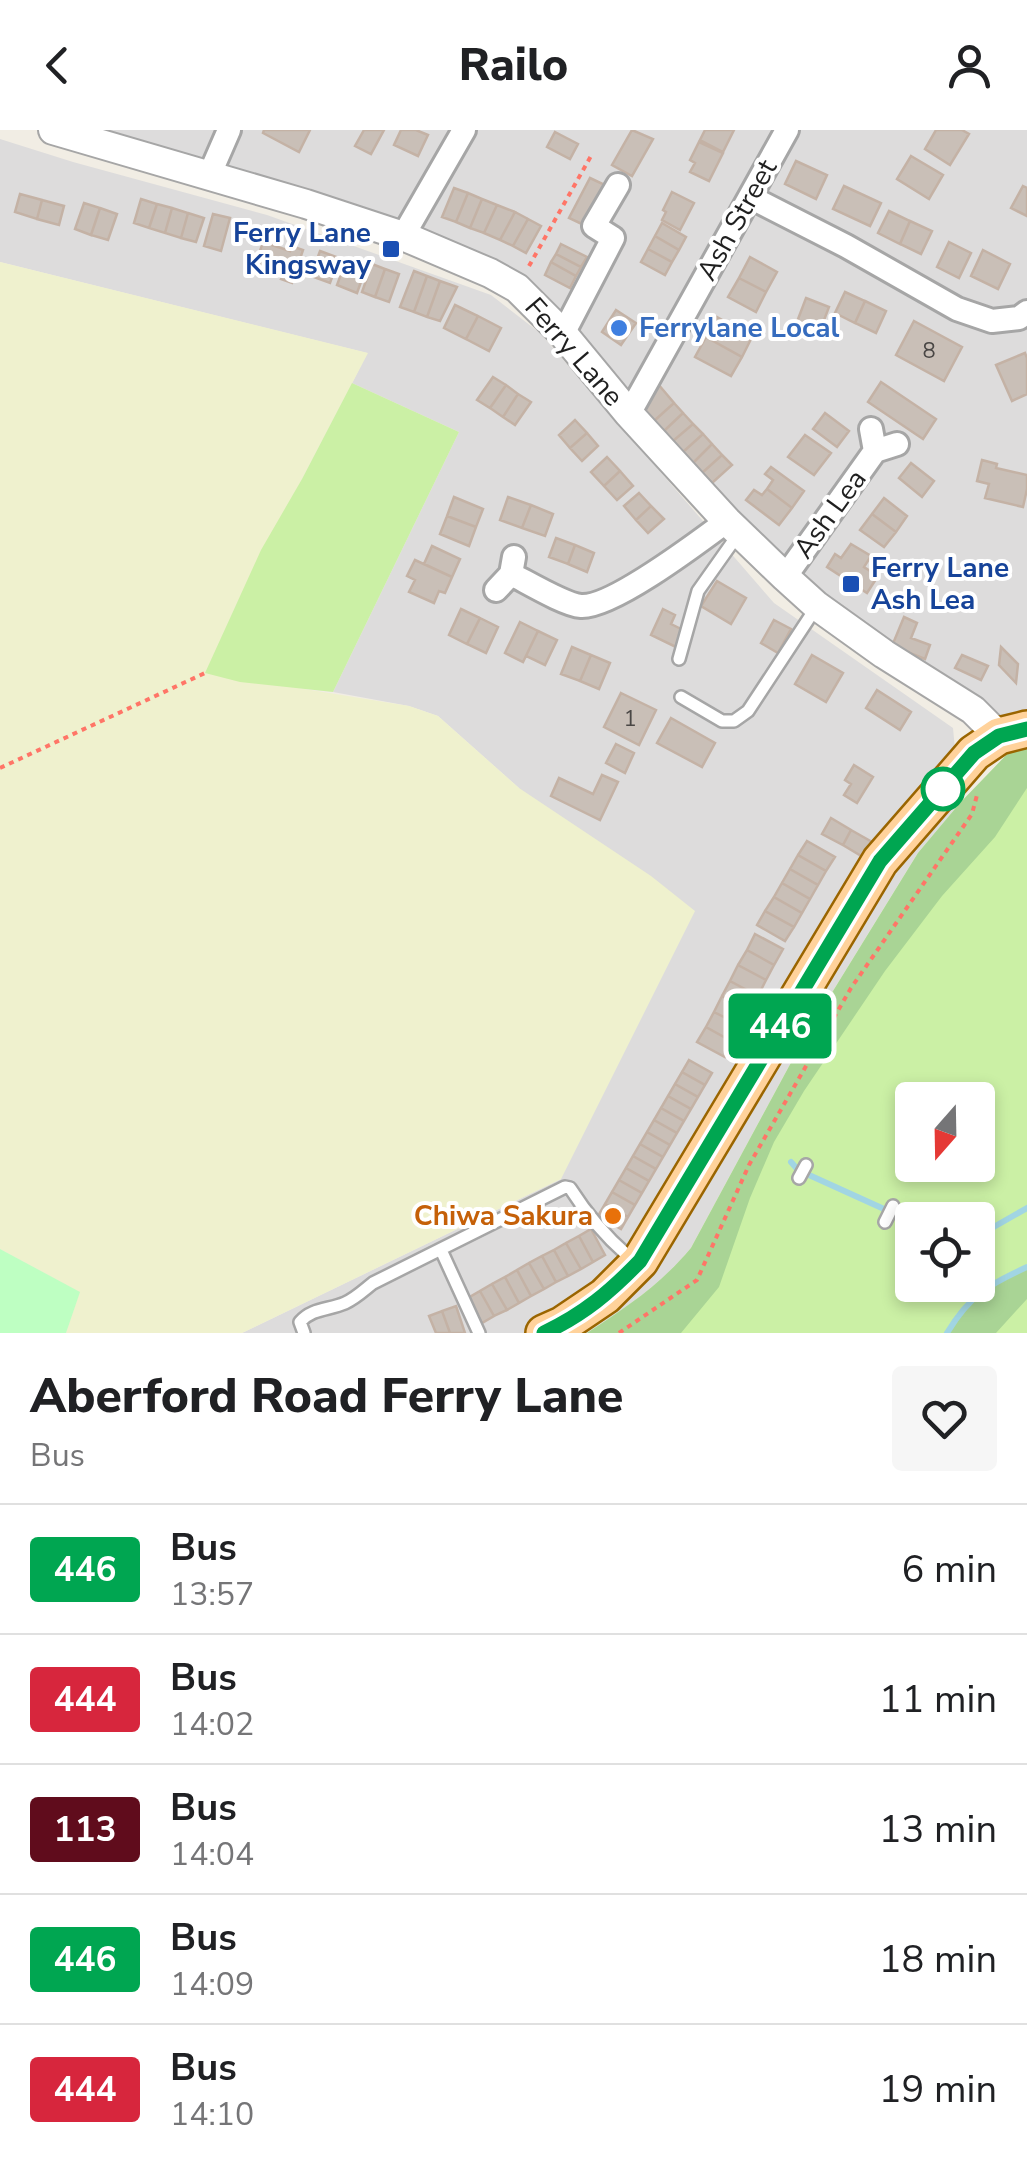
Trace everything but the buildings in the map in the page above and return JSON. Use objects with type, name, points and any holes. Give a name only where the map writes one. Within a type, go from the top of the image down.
[{"type":"main road","points":[[544,1333],[605,1296],[640,1261],[880,861],[1000,739]]},
{"type":"street","name":"Ferry Lane","points":[[53,130],[403,236],[516,288],[563,334],[629,414],[784,578],[884,654],[973,710],[1000,739]]},
{"type":"street","points":[[209,176],[229,130]]},
{"type":"street","points":[[403,236],[464,130]]},
{"type":"street","name":"Ash Street","points":[[629,414],[787,130]]},
{"type":"street","points":[[563,334],[613,238],[594,226],[618,185]]},
{"type":"street","points":[[750,197],[841,256],[956,309],[992,321],[1020,318],[1027,312]]},
{"type":"street","name":"Ash Lea","points":[[784,578],[881,441]]},
{"type":"street","points":[[507,573],[574,605],[594,605],[733,527]]},
{"type":"lane","points":[[679,659],[698,591],[733,527]]},
{"type":"lane","points":[[681,696],[722,721],[734,721],[748,711],[816,606]]},
{"type":"lane","points":[[800,1178],[806,1165]]},
{"type":"lane","points":[[304,1333],[302,1318],[316,1310],[349,1301],[373,1284],[565,1187],[570,1188],[606,1236],[627,1255]]},
{"type":"lane","points":[[885,1222],[893,1206]]},
{"type":"lane","points":[[441,1250],[479,1333]]},
{"type":"path","points":[[516,288],[591,156]]},
{"type":"path","points":[[0,768],[205,673]]},
{"type":"path","points":[[620,1333],[696,1280],[749,1164],[851,988],[972,814],[983,771],[1000,739]]},
{"type":"shaded area","points":[[53,130],[1027,130],[1027,729],[999,736],[817,606],[517,288]]},
{"type":"shaded area","points":[[0,139],[267,215],[491,295],[540,333],[774,603],[953,728],[960,803],[918,853],[806,1035],[691,1248],[669,1275],[587,1333],[242,1333],[561,1179],[519,788],[438,716],[409,706],[333,692],[459,432],[352,383],[367,353],[0,262]]},
{"type":"green space","points":[[0,262],[368,353],[236,605],[206,673],[409,706],[438,716],[519,788],[651,876],[695,911],[561,1179],[242,1333],[66,1333],[79,1292],[0,1249]]},
{"type":"green space","points":[[352,383],[459,432],[333,692],[240,682],[205,673],[261,550]]},
{"type":"green space","points":[[1027,742],[1027,1333],[587,1333],[655,1284],[691,1248],[806,1035],[918,853],[1017,744]]},
{"type":"green space","points":[[1027,742],[1027,788],[995,837],[942,896],[885,971],[774,1142],[719,1287],[681,1333],[587,1333],[655,1284],[691,1248],[806,1035],[918,853],[1017,744]]},
{"type":"green space","points":[[0,1249],[80,1292],[66,1333],[0,1333]]},
{"type":"green space","points":[[1027,1267],[1027,1299],[996,1333],[947,1333],[971,1302],[995,1302],[995,1284]]},
{"type":"waterway","points":[[791,1162],[798,1170],[895,1216]]},
{"type":"waterway","points":[[995,1226],[1027,1208]]},
{"type":"waterway","points":[[947,1333],[981,1292],[1027,1267]]},
{"type":"bus line","name":"446","points":[[544,1333],[605,1296],[640,1261],[880,861],[974,753],[999,736],[1027,729]]},
{"type":"place","name":"Ferry Lane Kingsway","points":[[391,249]]},
{"type":"place","name":"Ferrylane Local","points":[[619,328]]},
{"type":"place","name":"Ferry Lane Ash Lea","points":[[851,584]]},
{"type":"place","name":"Chiwa Sakura","points":[[613,1216]]}]
